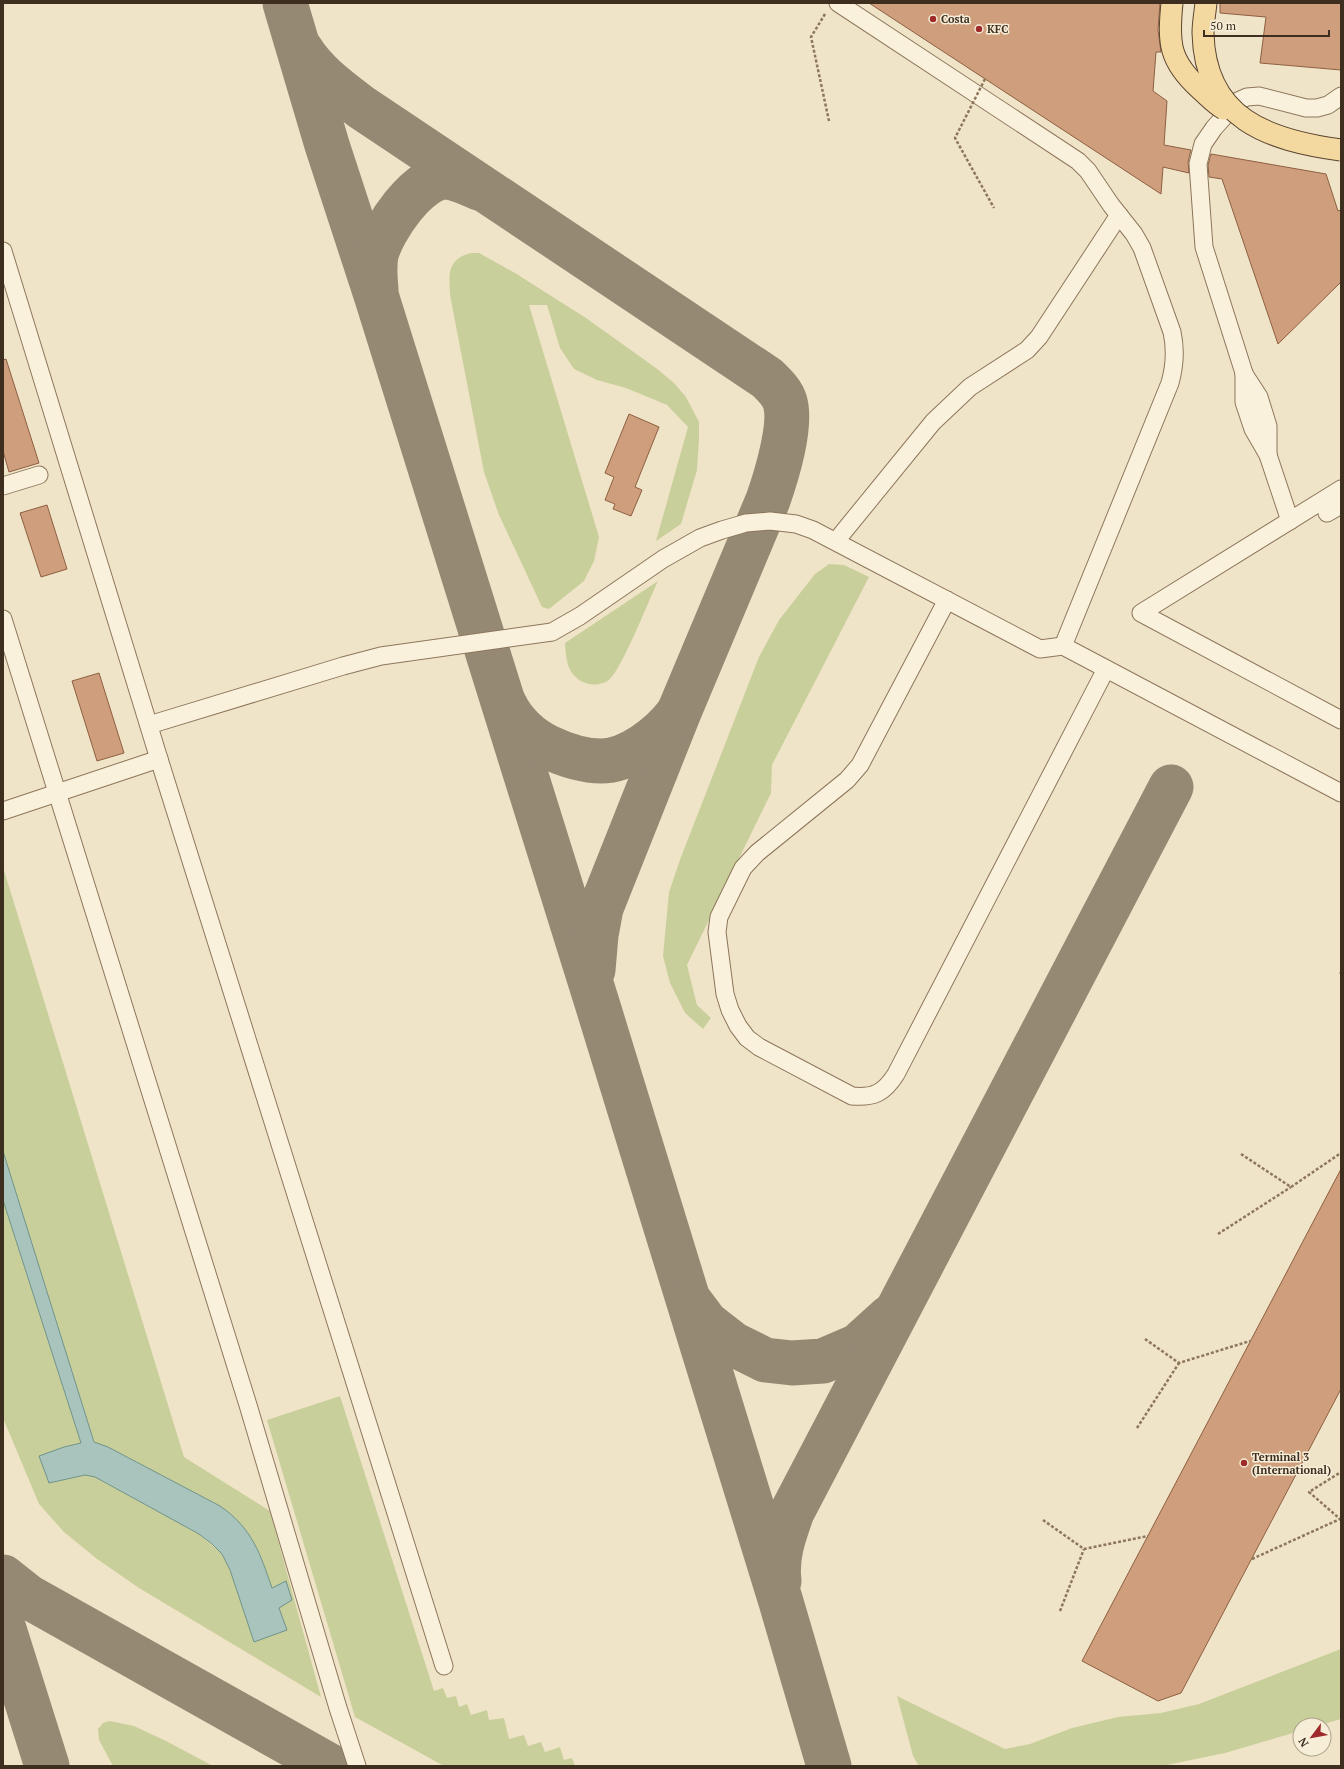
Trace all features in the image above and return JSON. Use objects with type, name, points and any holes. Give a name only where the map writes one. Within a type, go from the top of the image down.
[{"type":"main road","points":[[1172,3],[1170,30],[1174,57],[1188,78],[1217,105],[1261,130],[1288,139],[1341,150]]},
{"type":"main road","points":[[1206,3],[1203,32],[1204,51],[1210,73],[1219,93],[1234,113],[1247,122]]},
{"type":"lane","points":[[833,6],[1078,161],[1088,171],[1134,234],[1142,248],[1172,332],[1175,346],[1174,370],[1063,646]]},
{"type":"lane","points":[[1290,521],[1268,455],[1252,429],[1244,402],[1244,373],[1204,247],[1198,164],[1203,144],[1214,128],[1238,101],[1247,97],[1259,96],[1306,108],[1324,106],[1341,96]]},
{"type":"lane","points":[[836,541],[933,422],[970,387],[1011,362],[1027,350],[1035,341],[1120,215]]},
{"type":"lane","points":[[3,251],[159,759],[444,1666]]},
{"type":"lane","points":[[3,486],[39,475]]},
{"type":"lane","points":[[1341,489],[1142,613],[1341,720]]},
{"type":"lane","points":[[149,724],[342,666],[381,656],[552,632],[580,616],[663,559],[700,538],[746,523],[770,521],[796,524],[814,530],[1040,649],[1063,646],[1341,792]]},
{"type":"lane","points":[[947,600],[860,765],[847,780],[757,854],[743,868],[719,917],[717,932],[725,994],[730,1010],[738,1026],[747,1038],[759,1047],[852,1096],[866,1097],[877,1094],[890,1084],[896,1074],[1106,669]]},
{"type":"lane","points":[[3,619],[248,1405],[338,1708],[358,1766]]},
{"type":"lane","points":[[3,811],[159,759]]},
{"type":"path","points":[[829,121],[811,37],[833,6]]},
{"type":"path","points":[[985,79],[955,138],[994,208]]},
{"type":"path","points":[[1218,1234],[1341,1153]]},
{"type":"path","points":[[1241,1154],[1290,1187]]},
{"type":"path","points":[[1145,1340],[1180,1363]]},
{"type":"path","points":[[1137,1428],[1180,1363],[1250,1341]]},
{"type":"path","points":[[1252,1559],[1340,1519],[1309,1492],[1341,1472]]},
{"type":"path","points":[[1043,1520],[1084,1549],[1148,1536]]},
{"type":"path","points":[[1060,1612],[1084,1549]]},
{"type":"green space","points":[[471,253],[479,253],[515,273],[586,318],[656,368],[674,383],[686,397],[699,422],[697,470],[681,524],[656,541],[688,427],[667,405],[626,388],[597,380],[574,369],[560,348],[547,305],[529,305],[599,537],[594,561],[584,581],[549,609],[542,607],[499,515],[484,472],[450,295],[449,280],[451,268],[457,259]]},
{"type":"green space","points":[[829,564],[844,565],[869,577],[772,765],[771,793],[687,965],[697,1005],[711,1018],[703,1029],[685,1013],[670,983],[663,956],[669,892],[681,857],[759,657],[779,620],[815,574]]},
{"type":"green space","points":[[658,581],[628,649],[621,663],[609,680],[600,684],[589,684],[578,679],[568,666],[565,643]]},
{"type":"green space","points":[[3,867],[184,1457],[270,1511],[321,1697],[139,1588],[97,1559],[64,1532],[39,1504],[3,1418],[3,1200],[81,1443],[49,1483],[85,1475],[95,1477],[199,1534],[222,1554],[239,1593],[278,1608],[286,1582],[272,1589],[263,1564],[253,1543],[240,1523],[231,1514],[220,1506],[108,1447],[94,1442],[3,1151]]},
{"type":"green space","points":[[340,1396],[434,1691],[443,1688],[447,1698],[456,1696],[459,1707],[467,1704],[471,1715],[487,1710],[489,1720],[504,1718],[509,1739],[524,1735],[528,1746],[541,1742],[545,1752],[560,1747],[564,1760],[572,1758],[575,1766],[444,1766],[355,1717],[267,1420]]},
{"type":"green space","points":[[1341,1649],[1341,1719],[1332,1722],[1332,1717],[1292,1717],[1292,1733],[1225,1753],[1162,1766],[919,1766],[913,1756],[897,1696],[1005,1749],[1030,1744],[1072,1728],[1118,1717],[1161,1713],[1199,1704]]},
{"type":"green space","points":[[110,1721],[134,1726],[213,1766],[113,1766],[99,1740],[98,1729],[103,1723]]},
{"type":"water","points":[[3,1151],[94,1442],[108,1447],[220,1506],[231,1514],[240,1523],[254,1542],[272,1588],[286,1581],[292,1600],[279,1608],[287,1630],[254,1642],[230,1570],[222,1554],[199,1534],[95,1477],[85,1475],[49,1483],[39,1456],[64,1447],[81,1443],[3,1200]]},
{"type":"building","points":[[869,3],[1160,3],[1158,30],[1161,52],[1156,52],[1153,91],[1167,101],[1164,145],[1191,150],[1188,162],[1189,173],[1163,167],[1161,194]]},
{"type":"building","points":[[1220,3],[1341,3],[1341,70],[1260,63],[1266,17],[1220,13]]},
{"type":"building","points":[[1211,154],[1326,174],[1338,211],[1341,210],[1341,282],[1278,344],[1222,179],[1209,177],[1208,165]]},
{"type":"building","points":[[6,359],[39,463],[9,472],[3,451],[3,360]]},
{"type":"building","points":[[629,414],[659,427],[635,487],[642,490],[631,516],[613,509],[615,504],[605,500],[614,477],[605,473]]},
{"type":"building","points":[[47,505],[67,569],[41,577],[20,513]]},
{"type":"building","points":[[99,673],[124,753],[97,761],[72,681]]},
{"type":"building","name":"Terminal 3 (International)","points":[[1341,1169],[1341,1389],[1181,1693],[1158,1701],[1082,1661]]},
{"type":"taxiway","points":[[285,3],[327,145],[377,298],[597,1003],[781,1602],[829,1766]]},
{"type":"taxiway","points":[[301,50],[321,74],[336,88],[361,107],[767,378],[784,398],[787,412],[785,437],[779,465],[768,500],[679,712],[601,908],[596,935],[593,970]]},
{"type":"taxiway","points":[[376,289],[375,263],[380,244],[393,219],[413,195],[425,185],[436,179],[447,177],[479,188]]},
{"type":"taxiway","points":[[505,705],[508,712],[523,730],[542,744],[567,755],[594,761],[612,760],[622,757],[644,746],[662,731],[677,715]]},
{"type":"taxiway","points":[[779,1581],[778,1572],[780,1554],[792,1512],[1171,787]]},
{"type":"taxiway","points":[[691,1303],[706,1323],[733,1344],[765,1360],[792,1363],[823,1361],[858,1346],[890,1317]]},
{"type":"taxiway","points":[[3,1577],[27,1596],[330,1766]]},
{"type":"taxiway","points":[[3,1626],[47,1766]]},
{"type":"place","name":"Costa","points":[[933,19]]},
{"type":"place","name":"KFC","points":[[979,29]]},
{"type":"place","name":"Terminal 3 (International)","points":[[1244,1463]]}]
